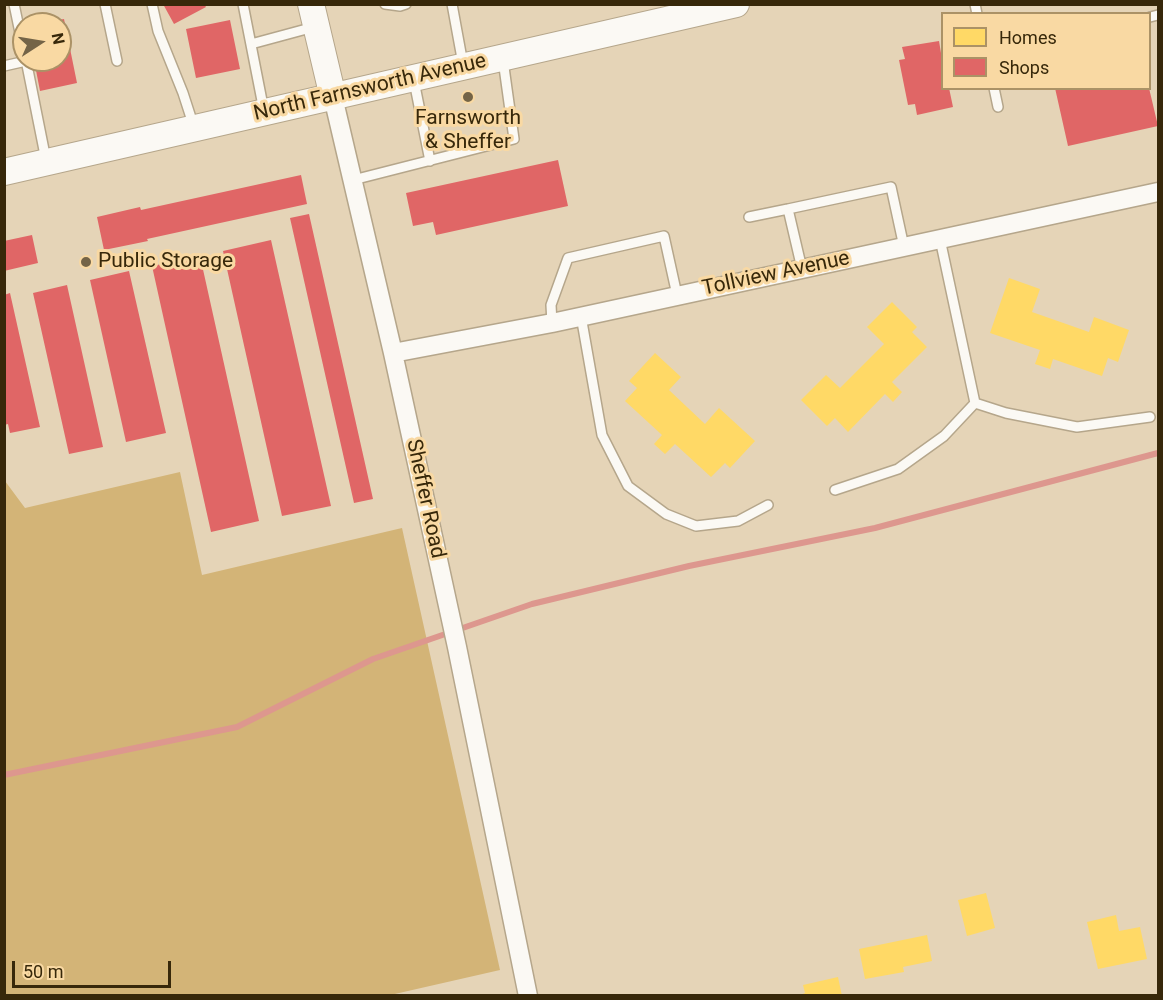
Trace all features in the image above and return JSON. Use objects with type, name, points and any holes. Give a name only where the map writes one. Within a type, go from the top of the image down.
[{"type":"main road","name":"North Farnsworth Avenue","points":[[4,172],[503,57],[687,10],[736,4]]},
{"type":"main road","name":"Sheffer Road","points":[[314,15],[333,97]]},
{"type":"street","name":"Sheffer Road","points":[[333,97],[393,353],[457,647],[528,996]]},
{"type":"street","name":"Tollview Avenue","points":[[393,353],[677,296],[1158,192]]},
{"type":"lane","points":[[105,4],[117,61]]},
{"type":"lane","points":[[152,4],[160,39],[183,93],[194,128]]},
{"type":"lane","points":[[243,4],[264,112]]},
{"type":"lane","points":[[385,4],[400,6],[406,4]]},
{"type":"lane","points":[[452,4],[464,66]]},
{"type":"lane","points":[[251,44],[314,15]]},
{"type":"lane","points":[[353,180],[514,139],[503,57]]},
{"type":"lane","points":[[28,72],[47,163]]},
{"type":"lane","points":[[413,77],[430,161]]},
{"type":"lane","points":[[994,90],[998,107]]},
{"type":"lane","points":[[749,217],[891,187],[904,247]]},
{"type":"lane","points":[[788,209],[802,269]]},
{"type":"lane","points":[[552,322],[551,305],[568,258],[664,236],[677,296]]},
{"type":"lane","points":[[940,239],[975,403]]},
{"type":"lane","points":[[581,316],[602,435],[628,486],[666,514],[696,526],[738,521],[768,505]]},
{"type":"lane","points":[[975,403],[1006,413],[1077,428],[1150,417]]},
{"type":"lane","points":[[835,490],[898,469],[944,436],[975,403]]},
{"type":"shaded area","points":[[180,472],[202,575],[402,528],[500,970],[386,996],[5,995],[5,481],[25,508]]},
{"type":"building: Homes","points":[[1009,278],[1040,289],[1032,312],[1089,332],[1094,317],[1129,330],[1118,362],[1108,358],[1102,376],[1053,359],[1050,369],[1035,364],[1040,350],[990,333]]},
{"type":"building: Homes","points":[[892,302],[917,327],[912,332],[927,347],[892,382],[902,392],[893,402],[885,394],[848,432],[835,418],[827,426],[801,400],[826,375],[840,388],[884,344],[867,327]]},
{"type":"building: Homes","points":[[655,353],[681,377],[669,390],[705,424],[719,408],[755,441],[730,468],[725,463],[711,477],[675,444],[665,454],[654,444],[662,435],[625,401],[637,388],[629,381]]},
{"type":"building: Homes","points":[[986,893],[995,928],[967,936],[958,900]]},
{"type":"building: Homes","points":[[1116,915],[1119,931],[1140,927],[1147,959],[1098,969],[1087,922]]},
{"type":"building: Homes","points":[[927,935],[932,961],[903,967],[904,972],[865,979],[859,949]]},
{"type":"building: Homes","points":[[838,977],[842,996],[798,996],[805,993],[803,985]]},
{"type":"building: Shops","points":[[163,4],[204,4],[206,7],[174,24]]},
{"type":"building: Shops","points":[[230,20],[240,69],[196,78],[186,29]]},
{"type":"building: Shops","points":[[939,41],[941,90],[949,90],[953,107],[917,115],[915,104],[908,105],[899,60],[905,59],[902,47]]},
{"type":"building: Shops","points":[[72,58],[77,83],[40,91],[36,72],[72,72]]},
{"type":"building: Shops","points":[[1055,90],[1149,90],[1158,126],[1068,146]]},
{"type":"building: Shops","points":[[558,160],[568,206],[436,235],[433,222],[413,226],[406,193]]},
{"type":"building: Shops","points":[[301,175],[307,204],[104,250],[97,217],[140,207],[141,210]]},
{"type":"building: Shops","points":[[309,214],[373,499],[354,503],[290,218]]},
{"type":"building: Shops","points":[[32,235],[38,263],[4,271],[4,241]]},
{"type":"building: Shops","points":[[271,240],[331,506],[282,516],[223,251]]},
{"type":"building: Shops","points":[[200,256],[259,521],[211,532],[152,266]]},
{"type":"building: Shops","points":[[129,271],[166,433],[126,442],[90,280]]},
{"type":"building: Shops","points":[[67,285],[103,447],[69,454],[33,293]]},
{"type":"building: Shops","points":[[10,293],[40,427],[10,433],[8,424],[4,425],[4,295]]},
{"type":"waterway","points":[[4,775],[237,727],[373,659],[532,604],[689,566],[875,528],[1158,453]]},
{"type":"place","name":"Farnsworth & Sheffer","points":[[468,97]]},
{"type":"place","name":"Public Storage","points":[[86,262]]}]
